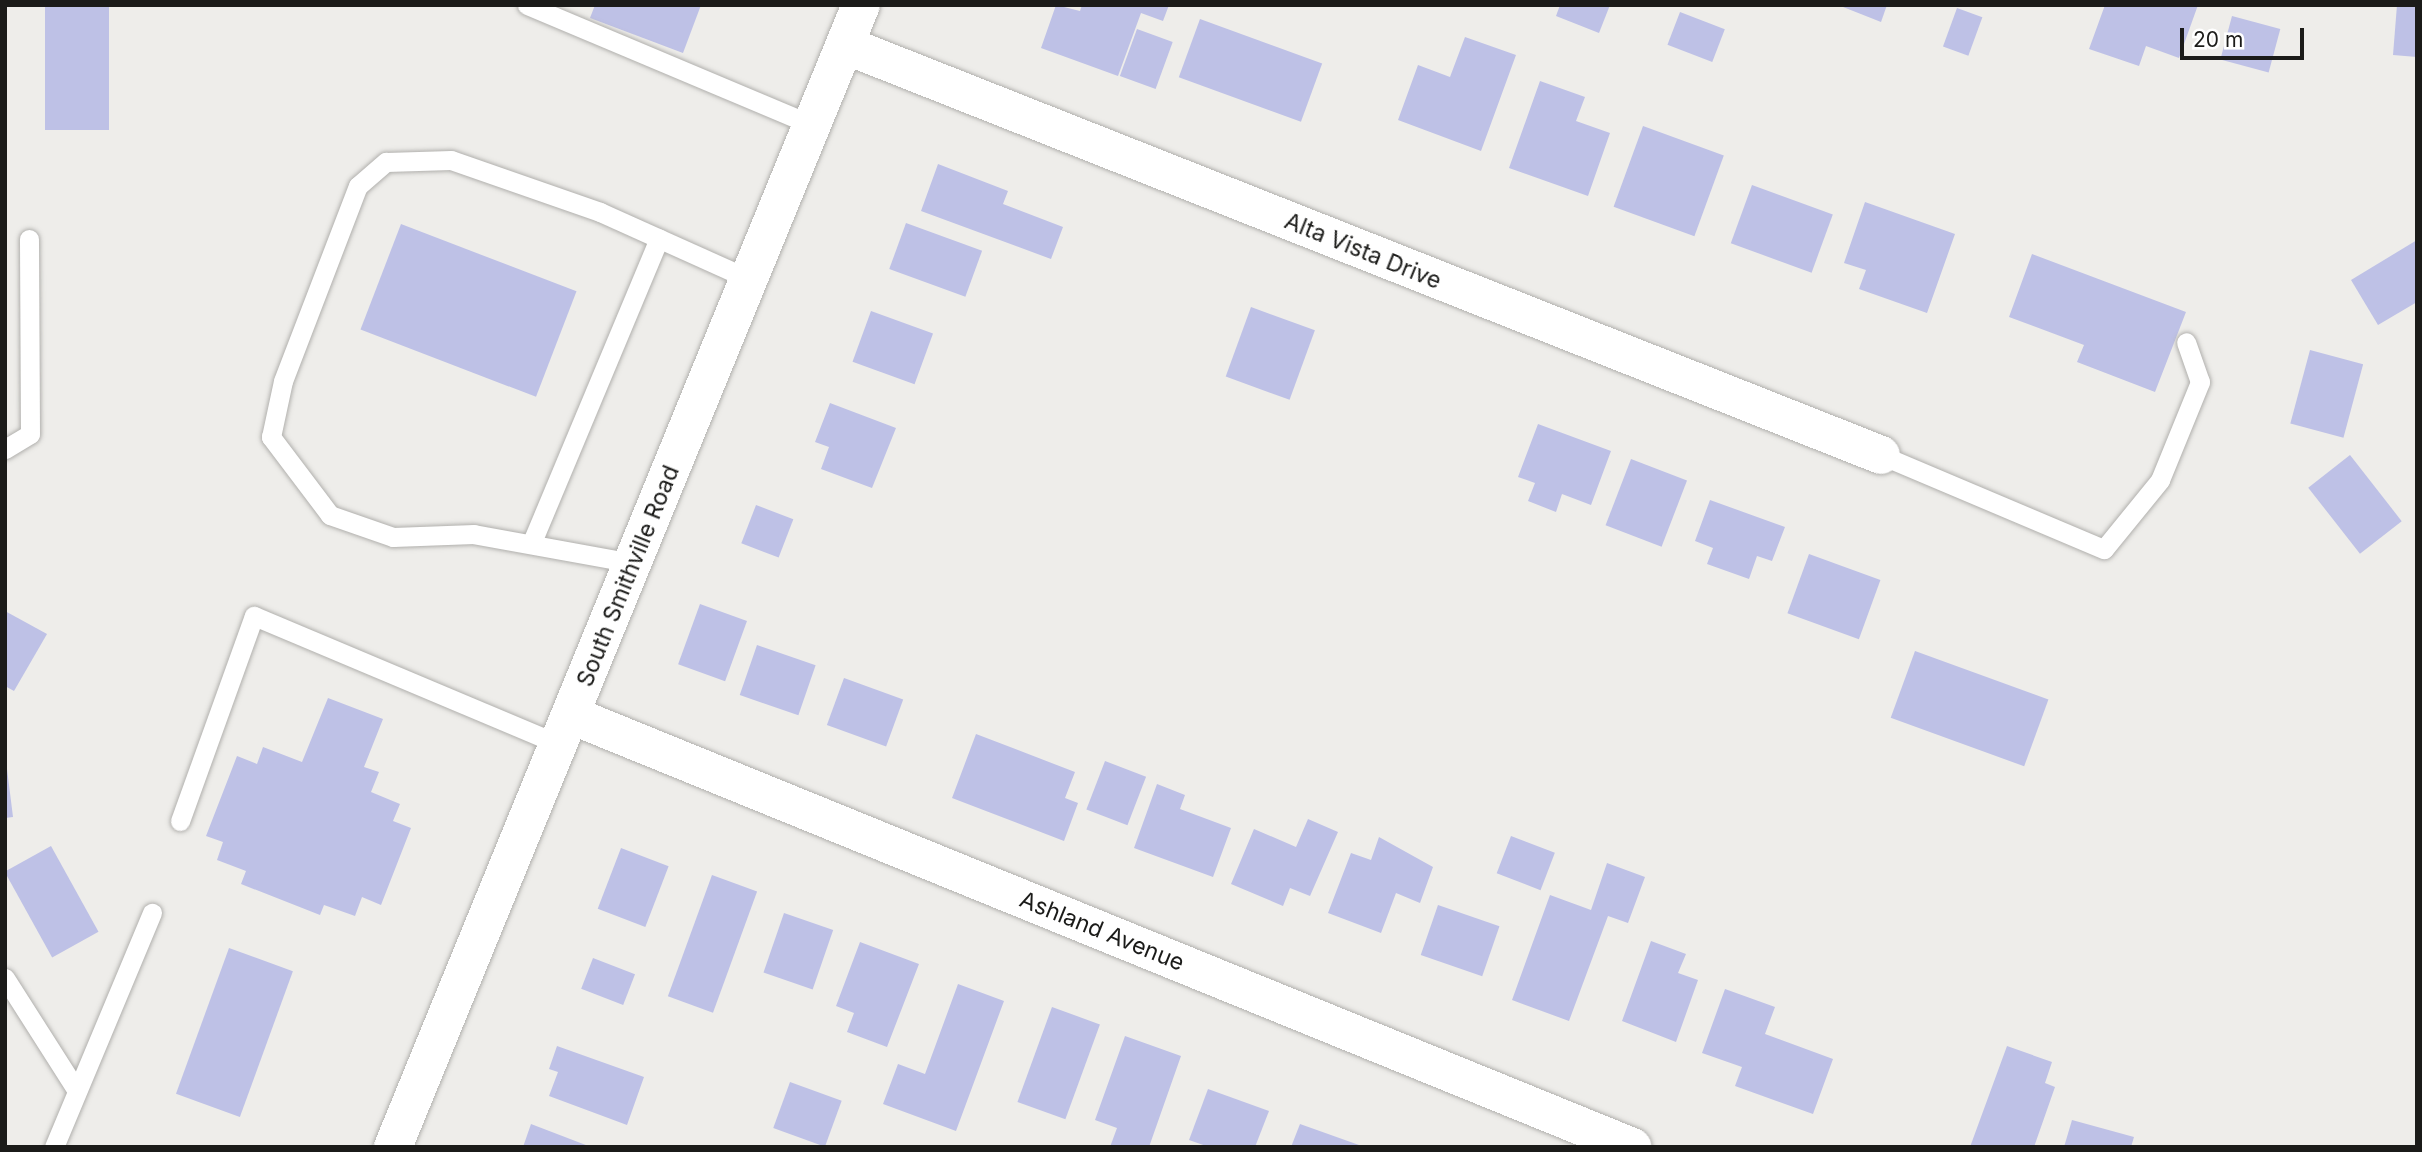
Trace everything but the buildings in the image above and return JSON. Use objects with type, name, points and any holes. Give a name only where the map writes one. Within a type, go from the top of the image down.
[{"type":"street","name":"South Smithville Road","points":[[393,1147],[861,5]]},
{"type":"street","name":"Alta Vista Drive","points":[[845,45],[1881,455]]},
{"type":"street","name":"Ashland Avenue","points":[[565,729],[1609,1142]]},
{"type":"lane","points":[[527,5],[812,125]]},
{"type":"lane","points":[[633,563],[532,542],[474,534],[393,537],[330,515],[271,437],[283,380],[358,186],[386,162],[451,160],[659,238],[750,279]]},
{"type":"lane","points":[[532,542],[659,238]]},
{"type":"lane","points":[[5,449],[30,434],[29,239]]},
{"type":"lane","points":[[1881,455],[2104,549],[2160,480],[2200,382],[2186,342]]},
{"type":"lane","points":[[180,821],[254,616],[565,729]]},
{"type":"lane","points":[[54,1147],[152,913]]},
{"type":"lane","points":[[5,978],[77,1091]]}]
